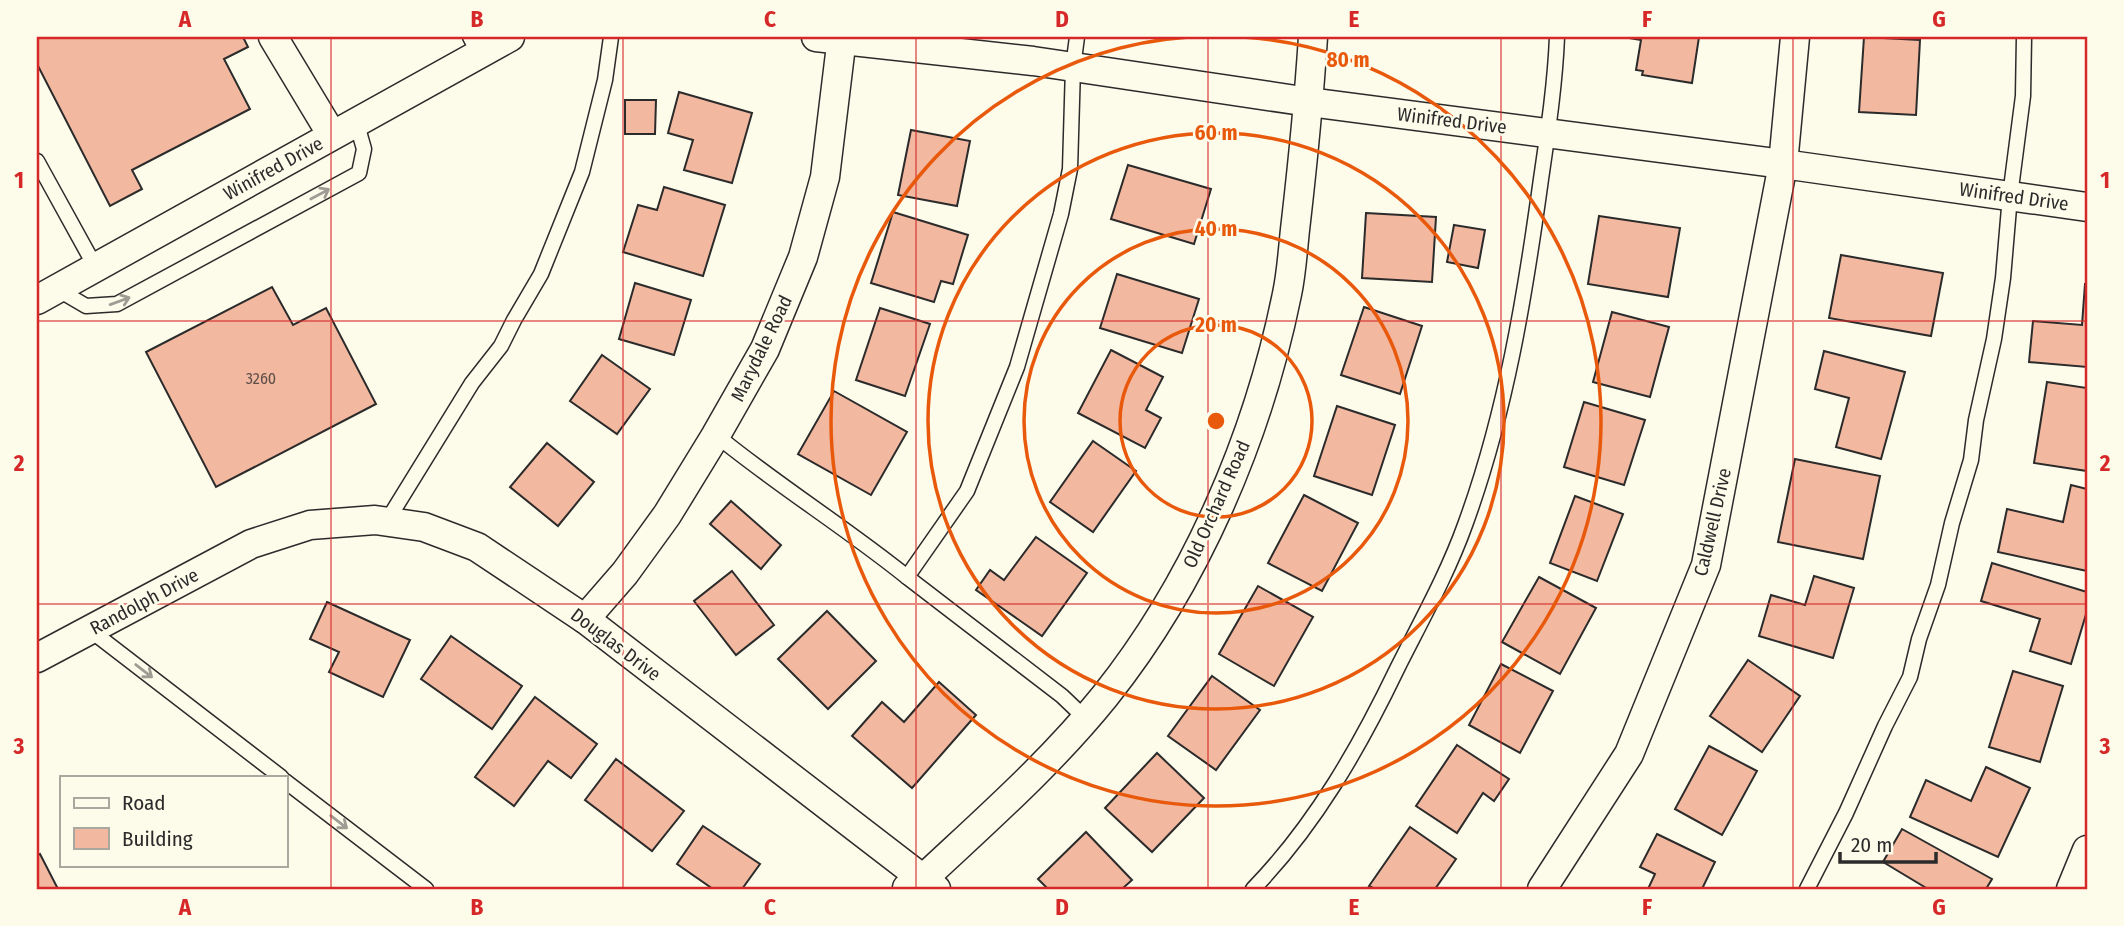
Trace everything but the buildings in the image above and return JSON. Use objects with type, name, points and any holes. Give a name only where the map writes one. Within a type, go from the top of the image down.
[{"type":"street","points":[[273,37],[332,135]]},
{"type":"street","name":"Winifred Drive","points":[[47,294],[332,135],[475,45],[510,37]]},
{"type":"street","name":"Old Orchard Road","points":[[921,886],[1033,777],[1105,696],[1177,591],[1227,489],[1261,393],[1287,294],[1309,102],[1312,37]]},
{"type":"street","name":"Caldwell Drive","points":[[1542,889],[1629,754],[1706,565],[1783,164],[1796,37]]},
{"type":"street","name":"Winifred Drive","points":[[833,38],[1073,67],[1309,102],[2087,207]]},
{"type":"street","name":"Marydale Road","points":[[586,620],[625,573],[667,515],[765,349],[803,257],[825,177],[833,38]]},
{"type":"street","name":"Douglas Drive","points":[[251,544],[310,525],[375,520],[424,527],[477,547],[586,620],[921,886]]},
{"type":"street","name":"Randolph Drive","points":[[37,658],[251,544]]},
{"type":"street","points":[[2071,889],[2087,850]]},
{"type":"lane","points":[[387,521],[471,383],[501,346],[513,320],[541,274],[582,172],[605,80],[611,37]]},
{"type":"lane","points":[[907,577],[967,491],[1017,367],[1061,214],[1070,169],[1073,67],[1077,37]]},
{"type":"lane","points":[[1253,889],[1275,866],[1332,790],[1362,738],[1437,591],[1465,526],[1485,464],[1517,334],[1531,261],[1548,133],[1557,37]]},
{"type":"lane","points":[[1807,889],[1910,677],[1971,460],[2003,278],[2023,96],[2024,37]]},
{"type":"lane","points":[[47,294],[86,306],[117,304],[359,173],[364,149],[356,121]]},
{"type":"lane","points":[[37,161],[96,268]]},
{"type":"lane","points":[[716,435],[907,577],[1062,696],[1085,718]]},
{"type":"lane","points":[[90,630],[280,776]]},
{"type":"lane","points":[[287,783],[426,889]]}]
